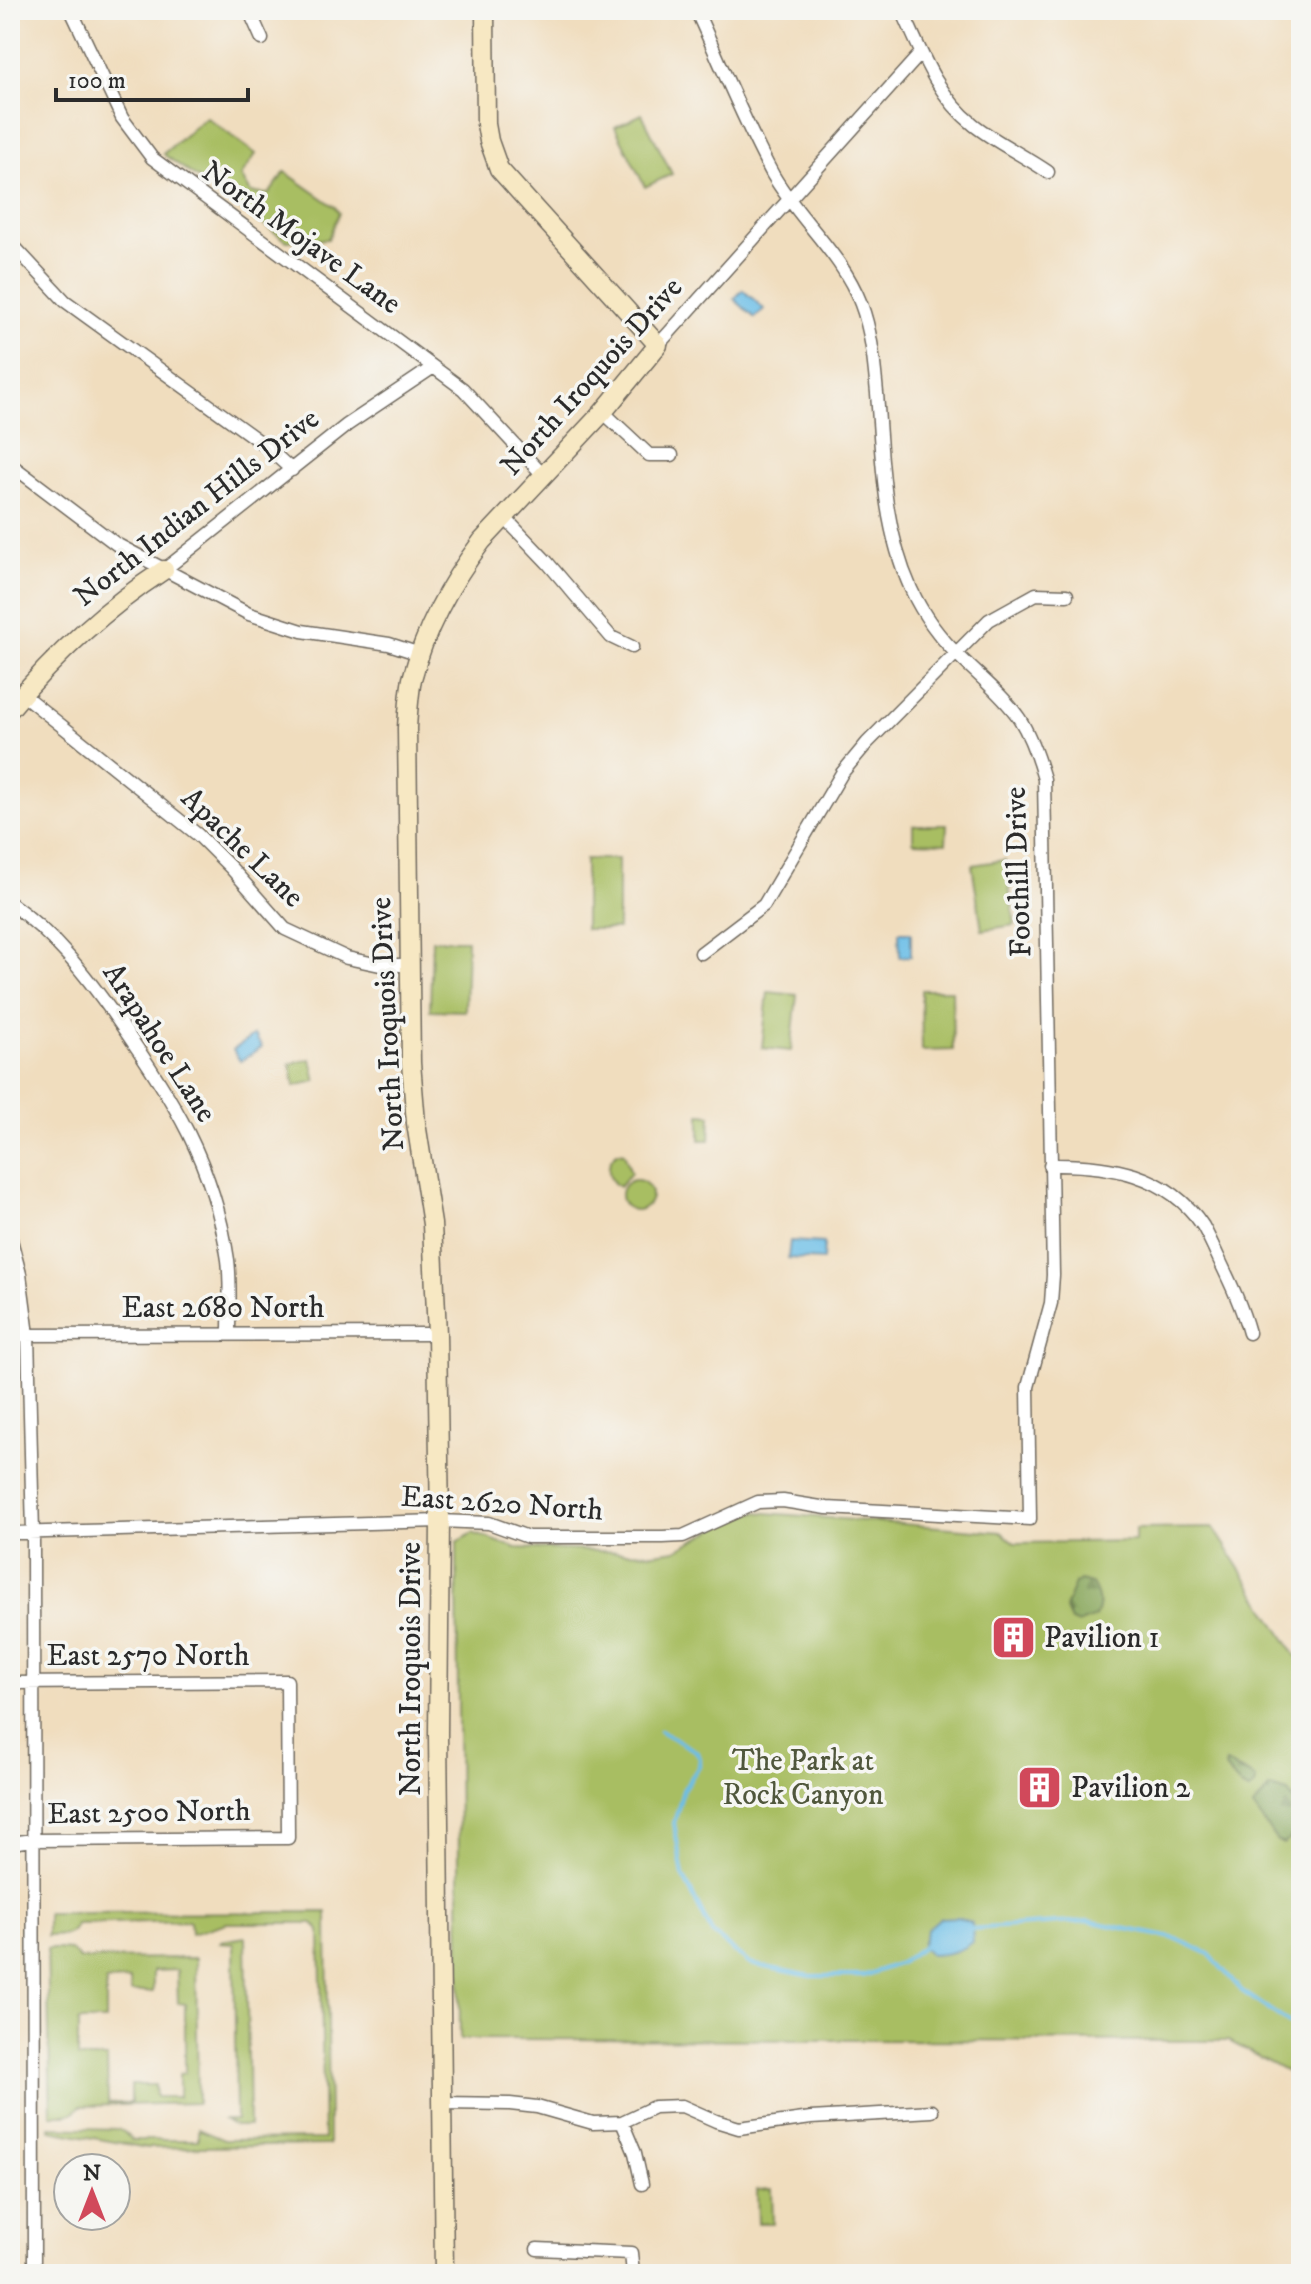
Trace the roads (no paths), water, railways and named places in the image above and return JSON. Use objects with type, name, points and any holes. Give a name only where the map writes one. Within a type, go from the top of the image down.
[{"type":"street","name":"North Mojave Lane","points":[[71,10],[122,118],[152,158],[463,389],[543,475]]},
{"type":"street","points":[[249,10],[262,39]]},
{"type":"street","points":[[485,10],[486,124],[499,169],[658,345]]},
{"type":"street","name":"Foothill Drive","points":[[696,10],[772,173],[788,199],[836,257],[861,303],[873,349],[885,498],[902,569],[922,611],[956,654],[1004,699],[1018,717],[1031,741],[1044,779],[1053,1275],[1051,1303],[1028,1387],[1030,1519]]},
{"type":"street","points":[[902,10],[933,78],[974,125],[1048,172]]},
{"type":"street","name":"North Iroquois Drive","points":[[444,2274],[437,1334],[432,1224],[413,1093],[407,728],[411,683],[440,606],[467,561],[921,53]]},
{"type":"street","points":[[10,242],[65,301],[263,444],[292,470]]},
{"type":"street","name":"North Indian Hills Drive","points":[[16,702],[51,663],[112,607],[164,570],[347,425],[432,368]]},
{"type":"street","points":[[603,412],[649,455],[672,455]]},
{"type":"street","points":[[10,464],[116,544],[249,614],[302,631],[389,644],[420,654]]},
{"type":"street","points":[[504,517],[611,637],[632,647]]},
{"type":"street","points":[[701,953],[764,905],[842,773],[867,743],[989,620],[1036,594],[1067,595]]},
{"type":"street","name":"Apache Lane","points":[[16,702],[198,835],[285,929],[347,958],[380,965],[410,965]]},
{"type":"street","name":"Arapahoe Lane","points":[[10,903],[49,935],[87,977],[161,1082],[190,1135],[205,1170],[223,1232],[228,1264],[229,1334]]},
{"type":"street","points":[[1050,1165],[1089,1164],[1113,1168],[1146,1179],[1182,1204],[1204,1228],[1241,1303],[1249,1333]]},
{"type":"street","points":[[10,1236],[20,1274],[28,1335],[33,1533],[34,2274]]},
{"type":"street","name":"East 2680 North","points":[[10,1335],[437,1334]]},
{"type":"street","name":"East 2620 North","points":[[10,1533],[440,1521],[489,1523],[528,1537],[663,1537],[683,1536],[758,1502],[783,1501],[827,1508],[1030,1519]]},
{"type":"street","name":"East 2570 North","points":[[10,1683],[287,1681],[288,1838]]},
{"type":"street","name":"East 2500 North","points":[[10,1843],[34,1840],[288,1838]]},
{"type":"street","points":[[442,2103],[537,2107],[593,2123],[622,2122],[654,2107],[682,2106],[739,2128],[811,2118],[932,2111]]},
{"type":"street","points":[[622,2122],[635,2153],[642,2184]]},
{"type":"street","points":[[537,2249],[631,2253],[633,2274]]},
{"type":"water","points":[[743,290],[764,309],[755,318],[734,299]]},
{"type":"water","points":[[899,932],[911,932],[911,956],[900,957]]},
{"type":"water","points":[[254,1035],[262,1047],[240,1061],[233,1050]]},
{"type":"water","points":[[790,1241],[824,1243],[823,1260],[788,1258]]},
{"type":"water","points":[[957,1917],[972,1923],[973,1942],[957,1951],[942,1954],[930,1955],[921,1947],[927,1929],[940,1918]]},
{"type":"waterway","points":[[660,1731],[696,1751],[700,1758],[699,1766],[683,1790],[674,1823],[683,1876],[712,1933],[750,1964],[811,1976],[863,1976],[900,1963],[925,1945]]},
{"type":"waterway","points":[[970,1929],[1088,1921],[1177,1939],[1209,1954],[1242,1991],[1301,2031]]},
{"type":"place","name":"Pavilion 1","points":[[1013,1638]]},
{"type":"place","name":"Pavilion 2","points":[[1040,1788]]},
{"type":"park label","name":"The Park at Rock Canyon","points":[[803,1778]]}]
